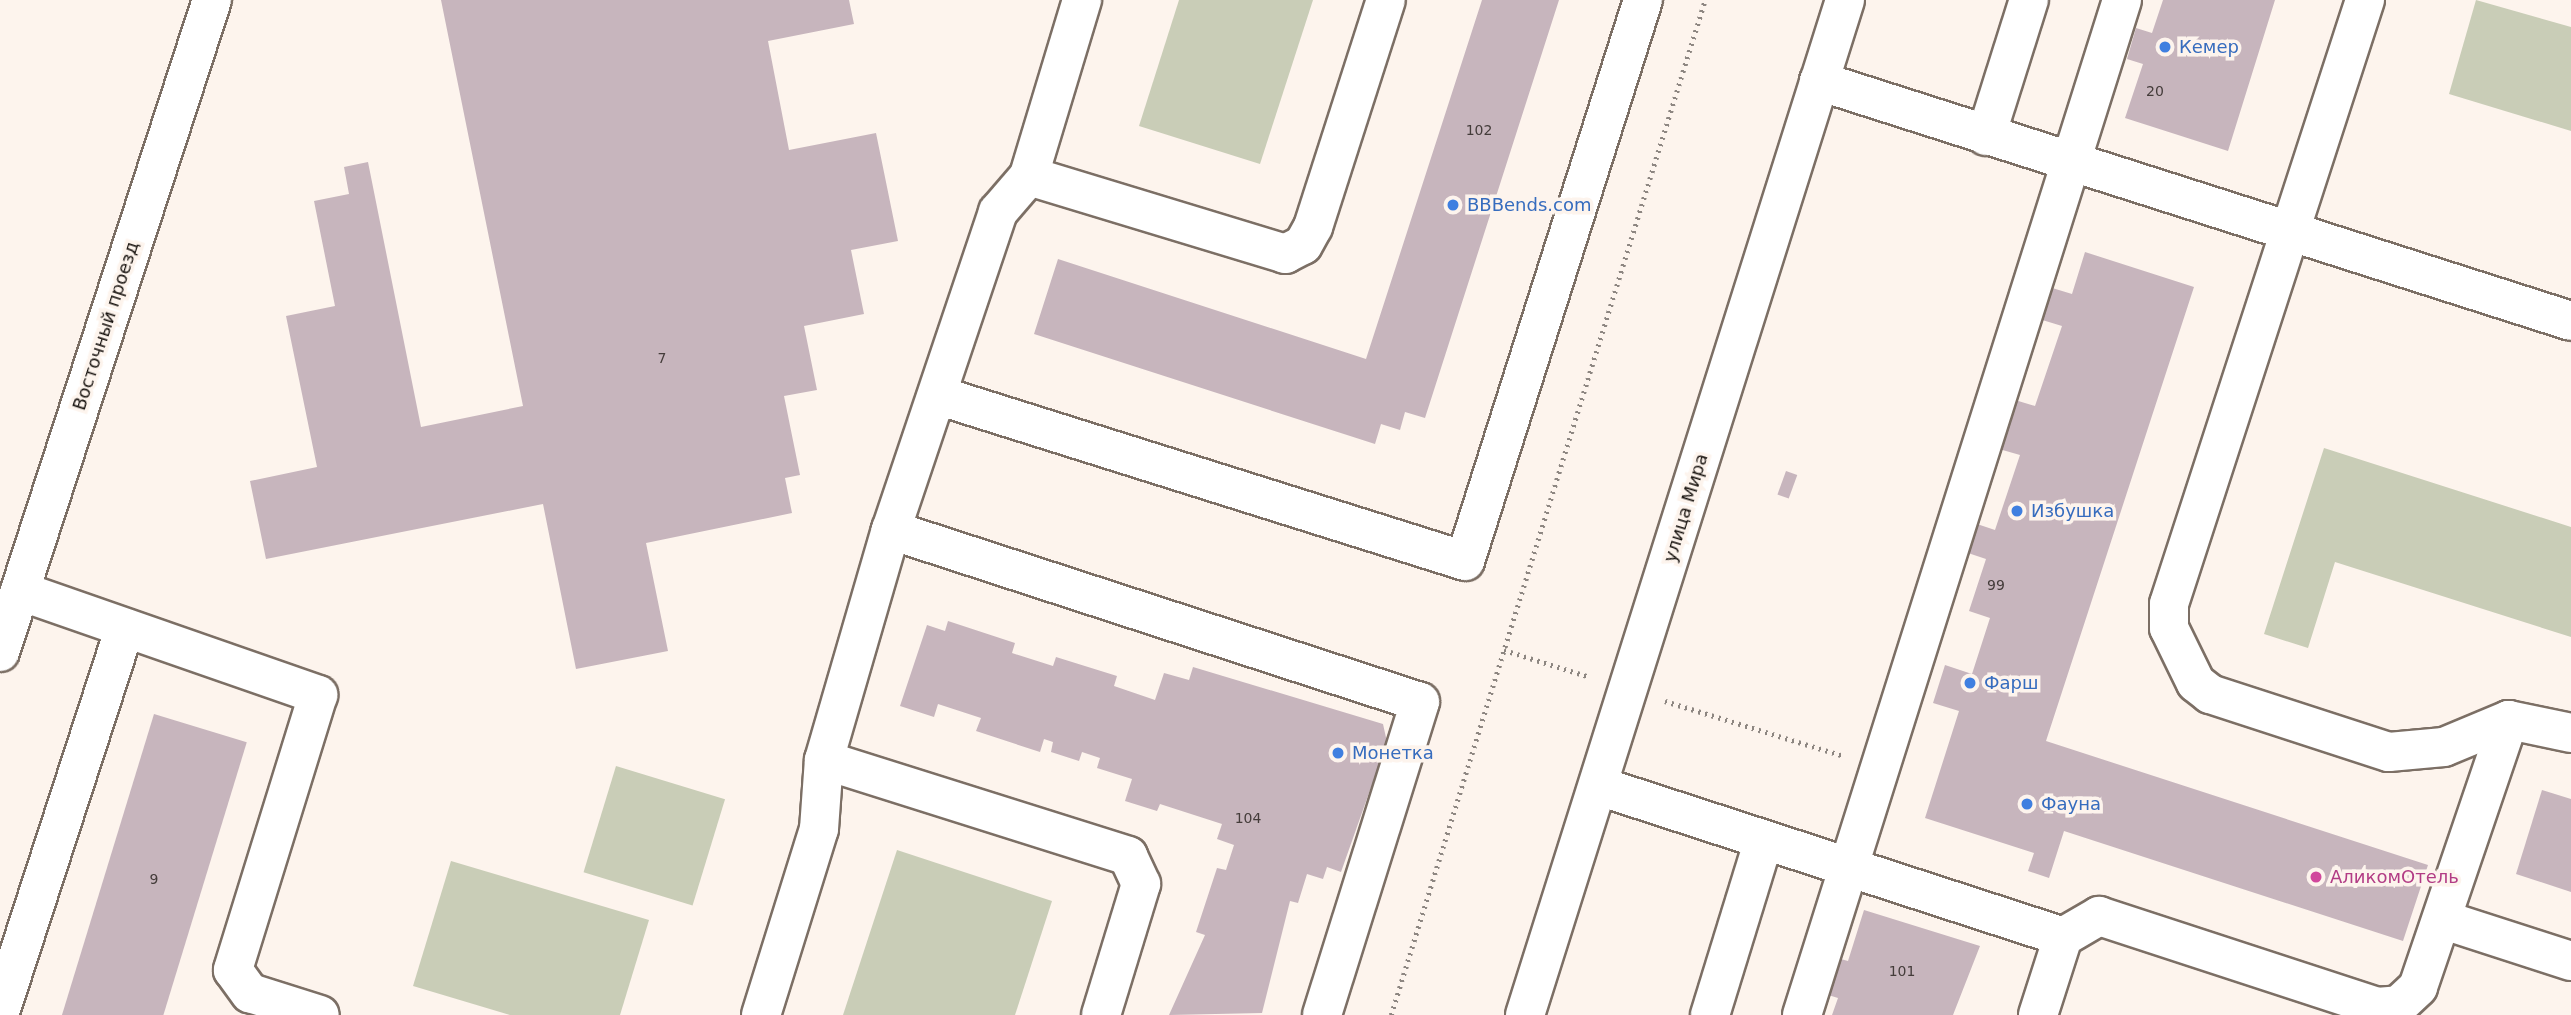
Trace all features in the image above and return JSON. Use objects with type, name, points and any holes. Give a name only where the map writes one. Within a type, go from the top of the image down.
[{"type":"main road","name":"Восточный проезд","points":[[0,652],[212,0]]},
{"type":"main road","points":[[761,1015],[819,830],[824,760],[891,530],[998,212],[1029,176],[1083,0]]},
{"type":"main road","points":[[1029,176],[1264,250],[1284,254],[1303,245],[1386,0]]},
{"type":"main road","points":[[937,395],[1465,561],[1643,0]]},
{"type":"main road","name":"улица Мира","points":[[1525,1015],[1845,0]]},
{"type":"main road","points":[[1986,136],[2029,0]]},
{"type":"main road","points":[[1802,1015],[2122,0]]},
{"type":"main road","points":[[2365,0],[2169,604],[2169,628],[2196,682],[2210,694],[2389,752],[2444,747],[2509,720],[2571,733]]},
{"type":"main road","points":[[1819,80],[2287,234],[2571,321]]},
{"type":"main road","points":[[891,530],[1420,702],[1322,1015]]},
{"type":"main road","points":[[20,591],[318,695],[233,970],[250,993],[320,1015]]},
{"type":"main road","points":[[0,1012],[125,628]]},
{"type":"main road","points":[[2038,1015],[2063,937],[2099,916],[2377,1007],[2399,1005],[2418,987],[2444,920],[2509,720]]},
{"type":"main road","points":[[824,760],[1128,856],[1141,884],[1101,1015]]},
{"type":"main road","points":[[1599,786],[2063,937]]},
{"type":"main road","points":[[1710,1015],[1765,840]]},
{"type":"main road","points":[[2444,920],[2571,961]]},
{"type":"path","points":[[1391,1015],[1705,0]]},
{"type":"path","points":[[1504,650],[1859,761]]},
{"type":"green space","points":[[1179,0],[1313,0],[1260,164],[1139,126]]},
{"type":"green space","points":[[2476,0],[2571,27],[2571,131],[2449,94]]},
{"type":"green space","points":[[2324,448],[2571,527],[2571,637],[2335,562],[2308,648],[2264,634]]},
{"type":"green space","points":[[616,766],[725,799],[693,905],[584,872]]},
{"type":"green space","points":[[897,850],[1052,901],[1015,1015],[843,1015]]},
{"type":"green space","points":[[451,861],[649,920],[620,1015],[510,1015],[413,986]]},
{"type":"building","points":[[441,0],[849,0],[854,24],[768,41],[789,150],[876,133],[898,241],[851,250],[864,314],[804,326],[817,390],[784,396],[800,475],[785,478],[792,513],[646,543],[668,651],[576,669],[543,504],[266,559],[250,481],[317,467],[286,316],[335,306],[314,201],[349,194],[344,167],[368,162],[421,427],[523,406]]},
{"type":"building","points":[[1482,0],[1559,0],[1425,418],[1405,412],[1400,430],[1381,424],[1375,444],[1034,334],[1058,259],[1366,359]]},
{"type":"building","points":[[2163,0],[2275,0],[2228,151],[2125,118],[2143,64],[2127,59],[2136,28],[2152,33]]},
{"type":"building","points":[[2085,252],[2194,287],[2046,741],[2428,865],[2403,941],[2064,831],[2049,878],[2028,871],[2034,853],[1925,818],[1959,711],[1933,703],[1945,665],[1972,674],[1990,618],[1969,611],[1986,559],[1965,552],[1974,523],[1995,530],[2020,455],[1999,449],[2015,400],[2035,406],[2062,326],[2039,319],[2049,287],[2072,294]]},
{"type":"building","points":[[1786,471],[1797,475],[1789,499],[1777,494]]},
{"type":"building","points":[[948,621],[1015,643],[1012,653],[1053,666],[1056,657],[1117,676],[1114,686],[1155,700],[1164,673],[1189,680],[1193,667],[1383,724],[1387,742],[1341,872],[1327,867],[1323,879],[1307,874],[1298,903],[1290,901],[1262,1013],[1169,1015],[1205,935],[1196,932],[1217,868],[1226,870],[1234,845],[1217,839],[1222,824],[1160,804],[1157,811],[1125,801],[1132,779],[1097,768],[1100,758],[1082,752],[1079,761],[1051,752],[1053,742],[1044,739],[1040,752],[976,731],[981,718],[938,704],[934,717],[900,706],[927,625],[945,631]]},
{"type":"building","points":[[154,714],[247,742],[163,1015],[62,1015]]},
{"type":"building","points":[[2542,790],[2571,799],[2571,892],[2516,874]]},
{"type":"building","points":[[1864,910],[1980,946],[1953,1015],[1832,1015],[1838,998],[1825,994],[1837,958],[1848,961]]},
{"type":"place","name":"Кемер","points":[[2165,47]]},
{"type":"place","name":"BBBends.com","points":[[1453,205]]},
{"type":"place","name":"Избушка","points":[[2017,511]]},
{"type":"place","name":"Фарш","points":[[1970,683]]},
{"type":"place","name":"Монетка","points":[[1338,753]]},
{"type":"place","name":"Фауна","points":[[2027,804]]},
{"type":"place","name":"АликомОтель","points":[[2316,877]]}]
